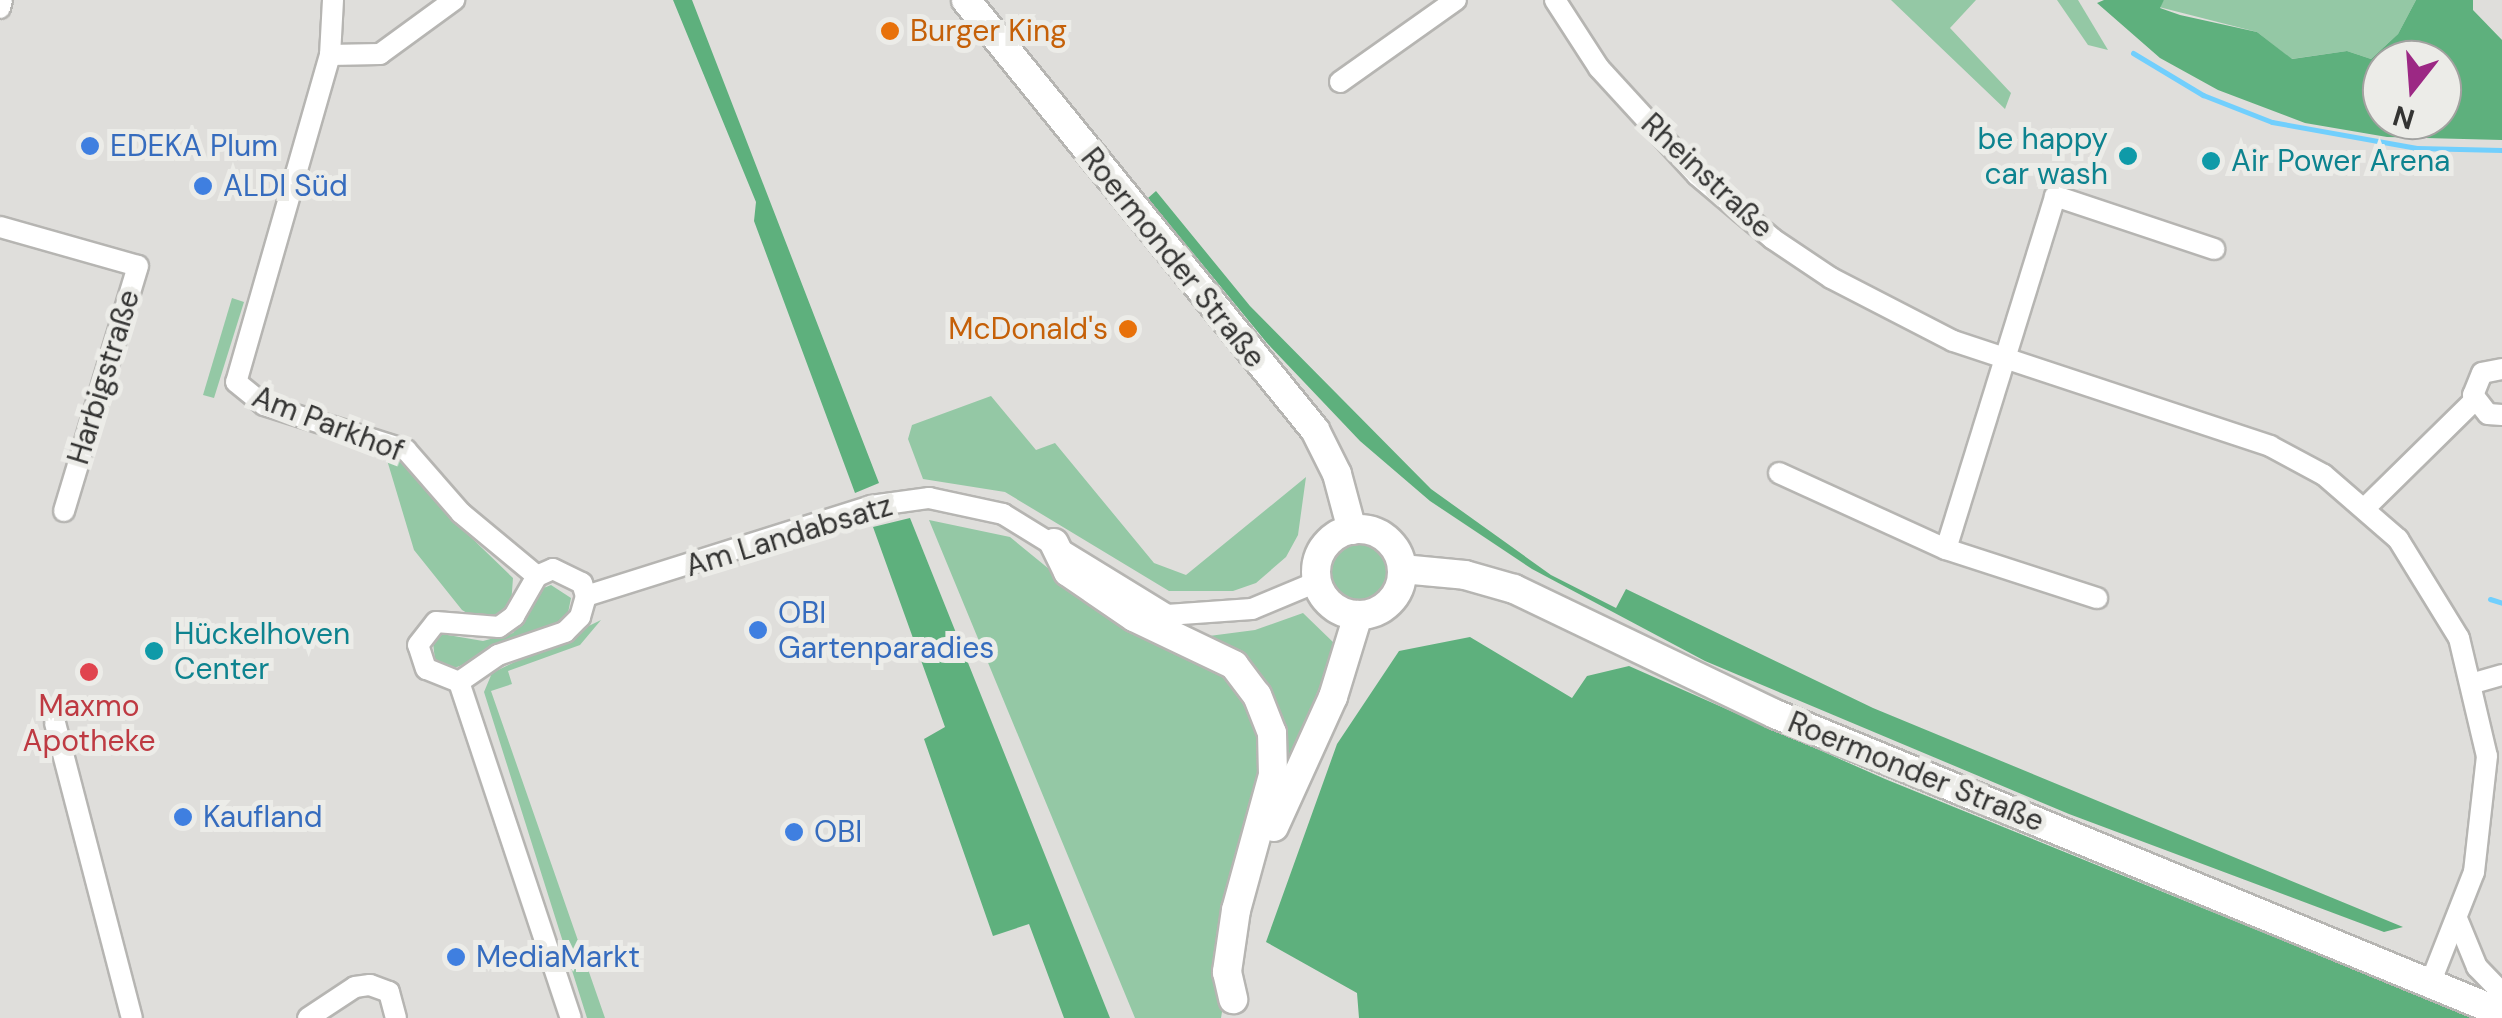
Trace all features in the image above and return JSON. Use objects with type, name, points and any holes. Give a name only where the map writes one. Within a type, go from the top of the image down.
[{"type":"main road","name":"Roermonder Straße","points":[[966,0],[1315,430],[1337,474],[1352,530]]},
{"type":"main road","points":[[1352,530],[1380,534],[1402,569],[1385,607],[1358,616],[1332,606],[1317,582],[1328,542],[1352,530]]},
{"type":"main road","points":[[1054,543],[1068,572],[1134,617],[1218,654],[1257,695],[1272,733],[1273,775],[1236,910],[1226,972],[1232,1009]]},
{"type":"main road","name":"Roermonder Straße","points":[[1402,569],[1465,575],[1514,590],[1775,714],[2502,1013]]},
{"type":"main road","points":[[1232,1009],[1263,856],[1333,697],[1358,616]]},
{"type":"street","points":[[0,8],[2,0]]},
{"type":"street","name":"Am Parkhof","points":[[333,0],[330,55],[236,382],[264,405],[406,450],[461,512],[536,576]]},
{"type":"street","points":[[330,55],[380,54],[454,0]]},
{"type":"street","points":[[1340,82],[1456,0]]},
{"type":"street","name":"Rheinstraße","points":[[1555,0],[1611,81],[1744,217],[1901,319],[2006,360],[2270,446],[2367,506],[2431,584],[2474,683],[2487,800],[2458,921],[2430,981]]},
{"type":"street","points":[[1946,549],[2055,196],[2214,250]]},
{"type":"street","name":"Harbigstraße","points":[[0,227],[138,266],[64,512]]},
{"type":"street","points":[[2367,506],[2475,400],[2482,373],[2502,369]]},
{"type":"street","points":[[2475,400],[2488,414],[2502,415]]},
{"type":"street","points":[[1779,472],[1946,549],[2096,598]]},
{"type":"street","name":"Am Landabsatz","points":[[586,596],[870,506],[929,498],[1003,514],[1054,543],[1109,585],[1167,615],[1252,609],[1317,582]]},
{"type":"street","points":[[553,569],[582,583],[586,596],[580,617],[565,632],[498,655],[459,682],[434,676],[420,660],[418,645],[427,630],[446,618],[499,627],[514,616],[536,576],[553,569]]},
{"type":"street","points":[[2474,683],[2502,674]]},
{"type":"street","points":[[459,682],[571,1018]]},
{"type":"street","points":[[55,723],[132,1018]]},
{"type":"street","points":[[2458,921],[2477,967],[2502,992]]},
{"type":"street","points":[[308,1018],[355,987],[370,985],[389,992],[396,1018]]},
{"type":"green space","points":[[673,0],[692,0],[879,483],[855,493],[754,221],[756,202]]},
{"type":"green space","points":[[1891,0],[1976,0],[1950,28],[2011,93],[2005,109]]},
{"type":"green space","points":[[2057,0],[2078,0],[2108,50],[2088,45]]},
{"type":"green space","points":[[2164,0],[2416,0],[2392,40],[2362,40],[2362,56],[2347,51],[2291,59],[2257,32],[2159,7]]},
{"type":"green space","points":[[2164,0],[2160,8],[2180,15],[2257,32],[2292,59],[2347,51],[2362,56],[2362,133],[2305,123],[2218,90],[2160,58],[2097,3]]},
{"type":"green space","points":[[2416,0],[2473,0],[2473,10],[2502,40],[2502,140],[2462,139],[2462,40],[2392,40]]},
{"type":"green space","points":[[1156,191],[1250,306],[1431,489],[1551,575],[1616,608],[1626,589],[1873,708],[2403,927],[2384,932],[2069,814],[1705,661],[1532,569],[1430,501],[1360,441],[1267,343],[1148,198]]},
{"type":"green space","points":[[232,298],[244,302],[214,398],[203,395]]},
{"type":"green space","points":[[991,396],[1036,450],[1055,443],[1154,563],[1186,575],[1306,477],[1298,535],[1286,557],[1256,583],[1233,591],[1169,591],[1005,492],[923,479],[908,439],[912,425]]},
{"type":"green space","points":[[384,450],[406,457],[454,521],[513,578],[511,605],[501,615],[477,619],[462,610],[414,550]]},
{"type":"green space","points":[[910,518],[1110,1018],[1064,1018],[1029,924],[993,936],[924,739],[945,727],[873,527]]},
{"type":"green space","points":[[929,520],[1010,537],[1120,627],[1240,683],[1266,752],[1221,1018],[1135,1018]]},
{"type":"green space","points":[[1358,542],[1380,551],[1389,573],[1380,595],[1358,604],[1336,595],[1327,573],[1336,551]]},
{"type":"green space","points":[[551,585],[571,598],[567,618],[554,629],[452,669],[435,660],[433,643],[442,634],[483,641],[513,633],[541,589]]},
{"type":"green space","points":[[1303,613],[1336,645],[1291,759],[1282,758],[1209,636],[1255,630]]},
{"type":"green space","points":[[601,620],[580,645],[508,671],[512,684],[491,691],[605,1018],[587,1018],[484,692],[492,673]]},
{"type":"green space","points":[[1470,637],[1572,698],[1587,676],[1629,666],[1885,779],[2473,1018],[1359,1018],[1357,993],[1266,942],[1337,744],[1399,651]]},
{"type":"waterway","points":[[2133,53],[2203,95],[2272,122],[2417,148],[2502,150]]},
{"type":"waterway","points":[[2490,599],[2502,603]]},
{"type":"place","name":"Burger King","points":[[890,31]]},
{"type":"place","name":"EDEKA Plum","points":[[90,146]]},
{"type":"place","name":"be happy car wash","points":[[2128,156]]},
{"type":"place","name":"Air Power Arena","points":[[2211,161]]},
{"type":"place","name":"ALDI Süd","points":[[203,186]]},
{"type":"place","name":"McDonald's","points":[[1128,329]]},
{"type":"place","name":"OBI Gartenparadies","points":[[758,630]]},
{"type":"place","name":"Hückelhoven Center","points":[[154,651]]},
{"type":"place","name":"Maxmo Apotheke","points":[[89,672]]},
{"type":"place","name":"Kaufland","points":[[183,817]]},
{"type":"place","name":"OBI","points":[[794,832]]},
{"type":"place","name":"MediaMarkt","points":[[456,957]]}]
